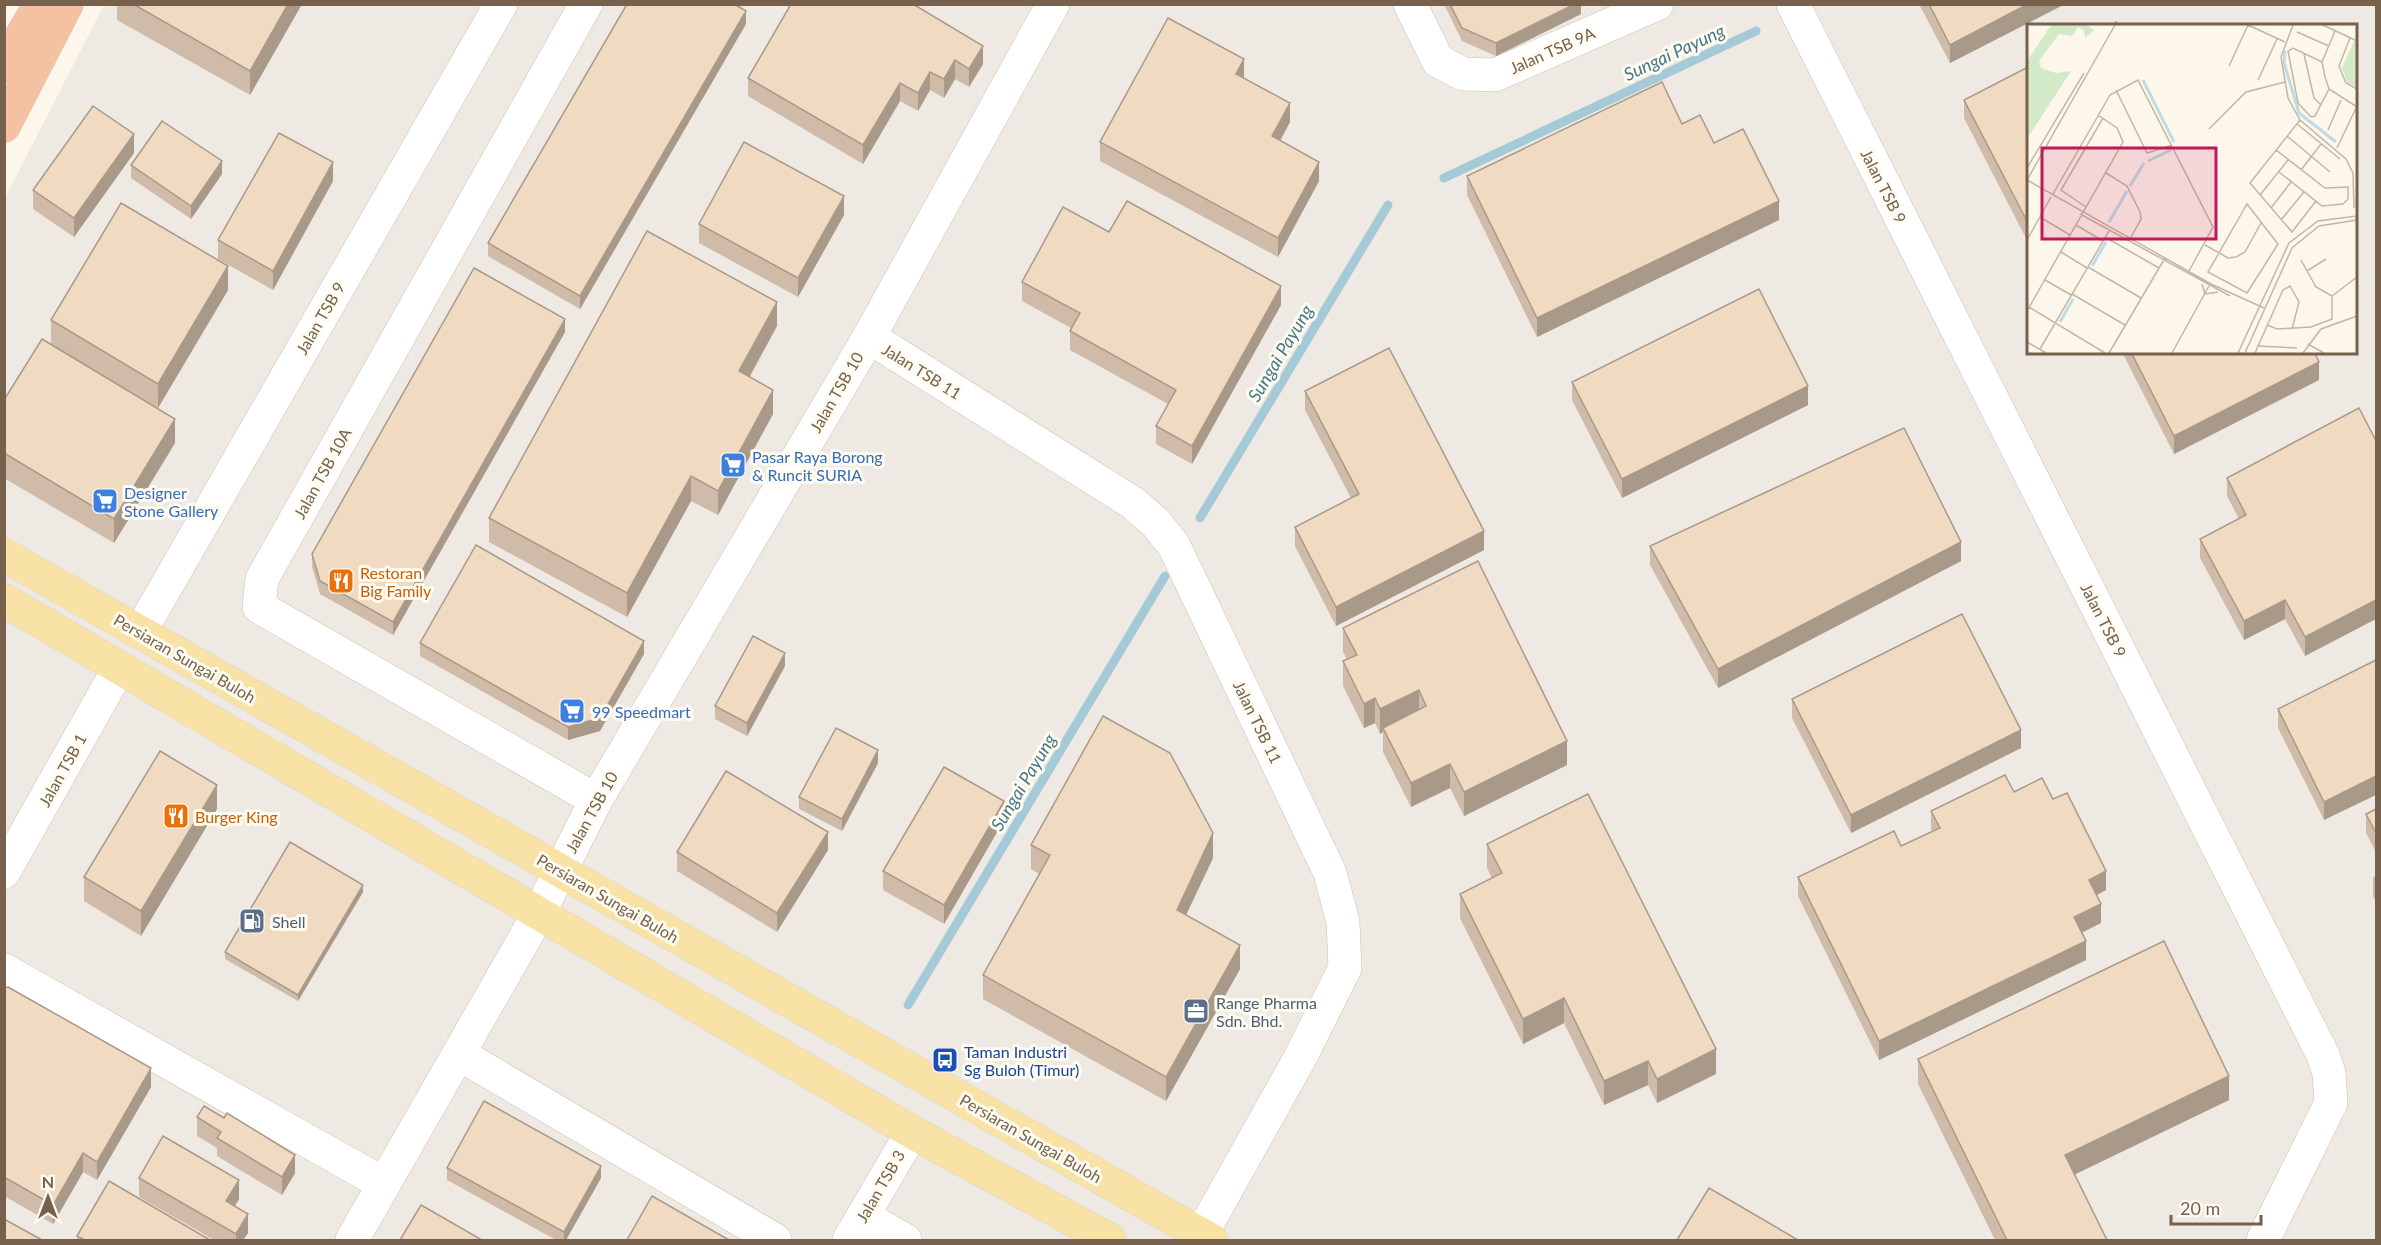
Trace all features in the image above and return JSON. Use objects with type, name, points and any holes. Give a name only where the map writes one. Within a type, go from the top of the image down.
[{"type":"highway","points":[[4,66],[40,4]]},
{"type":"highway","points":[[4,126],[67,4]]},
{"type":"main road","name":"Persiaran Sungai Buloh","points":[[4,555],[1204,1239]]},
{"type":"main road","points":[[4,600],[537,915],[912,1132],[1110,1240]]},
{"type":"street","name":"Jalan TSB 9","points":[[140,632],[501,4]]},
{"type":"street","name":"Jalan TSB 10A","points":[[586,4],[262,579],[260,607],[596,800]]},
{"type":"street","name":"Jalan TSB 10","points":[[352,1240],[537,915],[596,800],[869,337],[1053,4]]},
{"type":"street","name":"Jalan TSB 9A","points":[[1410,4],[1438,61],[1463,74],[1495,75],[1657,4]]},
{"type":"street","name":"Jalan TSB 9","points":[[1793,4],[2323,1054],[2329,1073],[2331,1103],[2263,1240]]},
{"type":"street","name":"Jalan TSB 11","points":[[869,337],[1133,503],[1156,523],[1174,546],[1330,873],[1342,922],[1345,968],[1204,1239]]},
{"type":"street","name":"Jalan TSB 1","points":[[4,872],[119,668]]},
{"type":"street","points":[[4,970],[384,1184]]},
{"type":"street","points":[[459,1054],[775,1240]]},
{"type":"street","name":"Jalan TSB 3","points":[[856,1228],[912,1132]]},
{"type":"street","points":[[856,1228],[905,1240]]},
{"type":"shaded area","points":[[104,5],[2376,5],[2376,1240],[5,1240],[4,200]]},
{"type":"building","points":[[133,4],[288,4],[250,71]]},
{"type":"building","points":[[627,4],[734,4],[746,11],[580,296],[488,243]]},
{"type":"building","points":[[791,4],[913,4],[983,46],[969,69],[955,60],[944,79],[930,72],[918,93],[900,83],[863,145],[748,78]]},
{"type":"building","points":[[1450,4],[1575,4],[1496,43],[1462,28]]},
{"type":"building","points":[[1929,4],[2028,4],[1950,45]]},
{"type":"building","points":[[1168,18],[1244,59],[1236,74],[1290,103],[1272,136],[1319,162],[1278,238],[1100,142]]},
{"type":"building","points":[[2027,68],[2027,221],[1964,100]]},
{"type":"building","points":[[1662,82],[1682,124],[1700,115],[1714,143],[1743,129],[1779,201],[1537,318],[1467,176]]},
{"type":"building","points":[[93,106],[134,134],[74,218],[33,190]]},
{"type":"building","points":[[162,121],[222,161],[191,206],[131,165]]},
{"type":"building","points":[[279,133],[333,162],[273,271],[218,240]]},
{"type":"building","points":[[744,142],[844,196],[798,278],[699,224]]},
{"type":"building","points":[[1127,201],[1281,286],[1192,446],[1156,426],[1176,390],[1070,331],[1080,313],[1022,282],[1063,207],[1109,232]]},
{"type":"building","points":[[121,203],[228,266],[158,384],[51,320]]},
{"type":"building","points":[[647,231],[777,302],[739,371],[773,390],[718,491],[691,476],[627,593],[489,518]]},
{"type":"building","points":[[474,268],[565,319],[393,622],[320,581],[312,554]]},
{"type":"building","points":[[1759,289],[1808,386],[1622,479],[1572,382]]},
{"type":"building","points":[[42,339],[175,419],[114,519],[4,453],[4,400]]},
{"type":"building","points":[[1389,348],[1484,531],[1336,607],[1295,527],[1359,494],[1305,391]]},
{"type":"building","points":[[2132,354],[2315,354],[2319,362],[2174,436]]},
{"type":"building","points":[[2359,408],[2376,441],[2376,600],[2305,637],[2285,600],[2244,621],[2200,539],[2246,515],[2227,478]]},
{"type":"building","points":[[1904,428],[1961,542],[1718,669],[1650,546]]},
{"type":"building","points":[[476,545],[644,641],[600,718],[568,727],[420,643]]},
{"type":"building","points":[[1478,561],[1567,741],[1464,792],[1450,764],[1411,783],[1383,728],[1426,706],[1419,690],[1380,709],[1375,698],[1364,704],[1343,661],[1357,655],[1343,628]]},
{"type":"building","points":[[1962,614],[2021,730],[1851,815],[1792,699]]},
{"type":"building","points":[[753,636],[785,653],[747,723],[715,706]]},
{"type":"building","points":[[2376,660],[2376,776],[2324,802],[2278,709]]},
{"type":"building","points":[[1103,716],[1170,753],[1213,833],[1177,910],[1240,945],[1166,1077],[983,975],[1050,855],[1031,845]]},
{"type":"building","points":[[836,728],[878,750],[842,819],[799,797]]},
{"type":"building","points":[[160,751],[217,785],[141,911],[84,877]]},
{"type":"building","points":[[944,767],[1004,801],[944,905],[883,871]]},
{"type":"building","points":[[726,771],[828,832],[777,913],[677,852]]},
{"type":"building","points":[[2005,775],[2014,792],[2042,778],[2053,799],[2067,793],[2106,871],[2089,880],[2101,904],[2074,917],[2086,941],[1879,1041],[1798,877],[1894,831],[1901,846],[1940,828],[1931,811]]},
{"type":"building","points":[[1588,794],[1716,1049],[1657,1079],[1648,1061],[1604,1081],[1564,998],[1523,1019],[1460,894],[1502,873],[1487,844]]},
{"type":"building","points":[[2376,809],[2376,833],[2366,814]]},
{"type":"building","points":[[290,842],[363,885],[298,995],[225,952]]},
{"type":"building","points":[[2164,941],[2229,1076],[2065,1155],[2107,1240],[2007,1240],[1918,1059]]},
{"type":"building","points":[[8,987],[151,1068],[97,1162],[83,1153],[53,1205],[4,1177],[4,988]]},
{"type":"building","points":[[484,1101],[601,1166],[564,1232],[447,1168]]},
{"type":"building","points":[[204,1106],[224,1118],[227,1113],[295,1155],[282,1177],[217,1138],[221,1132],[197,1117]]},
{"type":"building","points":[[163,1136],[239,1180],[226,1201],[248,1214],[236,1234],[139,1178]]},
{"type":"building","points":[[109,1181],[210,1240],[85,1240],[77,1236]]},
{"type":"building","points":[[1709,1188],[1798,1240],[1677,1240]]},
{"type":"building","points":[[652,1196],[729,1240],[627,1240]]},
{"type":"building","points":[[421,1205],[482,1240],[400,1240]]},
{"type":"building","points":[[4,1219],[42,1240],[4,1240]]},
{"type":"waterway","name":"Sungai Payung","points":[[1444,178],[1756,31]]},
{"type":"waterway","name":"Sungai Payung","points":[[1200,518],[1388,205]]},
{"type":"waterway","name":"Sungai Payung","points":[[908,1005],[1165,576]]},
{"type":"place","name":"Pasar Raya Borong & Runcit SURIA","points":[[733,465]]},
{"type":"place","name":"Designer Stone Gallery","points":[[105,501]]},
{"type":"place","name":"Restoran Big Family","points":[[341,581]]},
{"type":"place","name":"99 Speedmart","points":[[572,711]]},
{"type":"place","name":"Burger King","points":[[176,816]]},
{"type":"place","name":"Shell","points":[[252,921]]},
{"type":"place","name":"Range Pharma Sdn. Bhd.","points":[[1196,1011]]},
{"type":"place","name":"Taman Industri Sg Buloh (Timur)","points":[[945,1060]]}]
